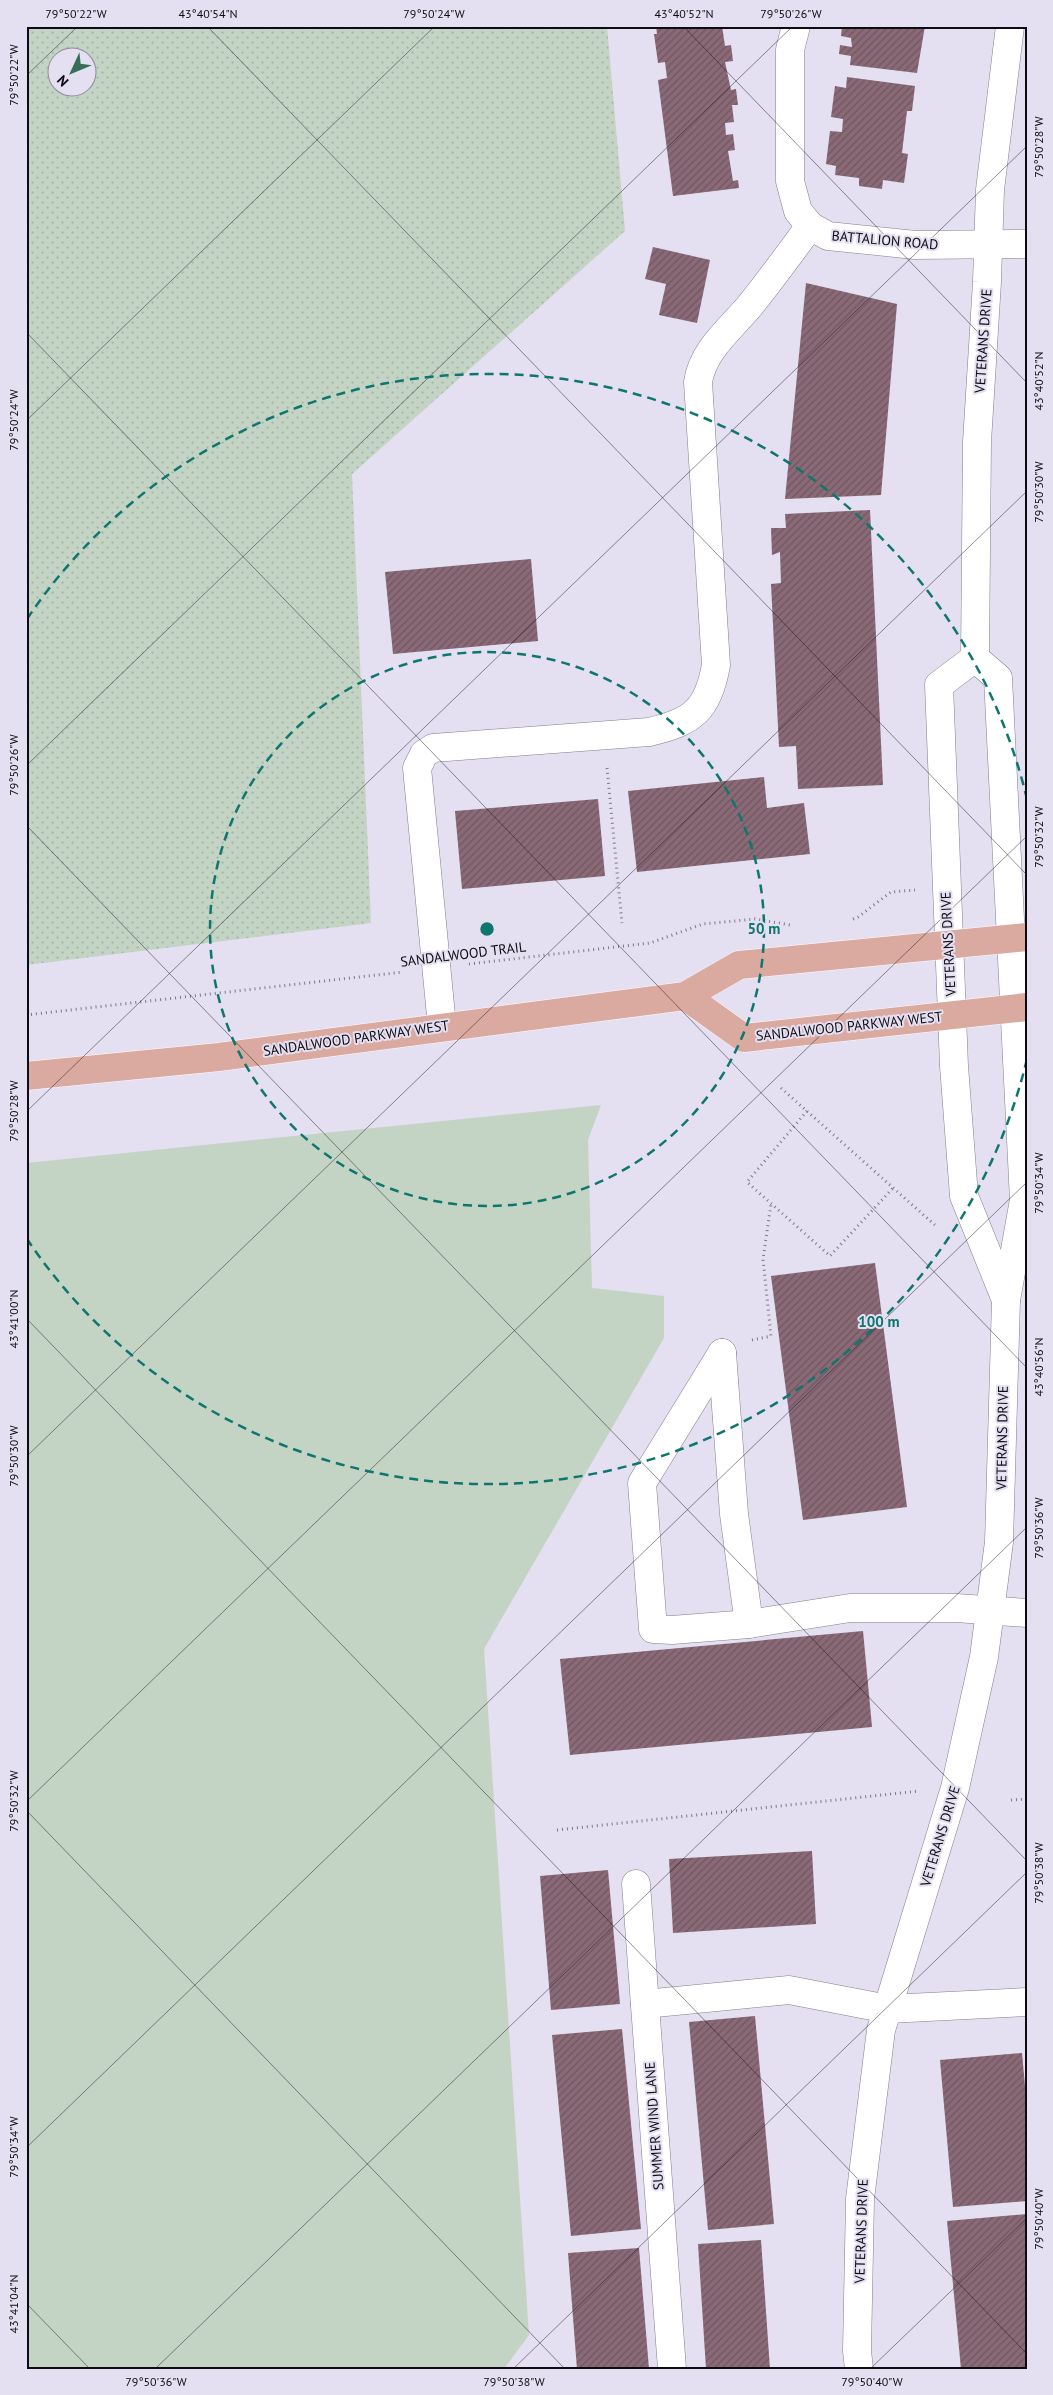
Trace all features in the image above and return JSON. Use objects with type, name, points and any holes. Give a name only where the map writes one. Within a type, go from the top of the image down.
[{"type":"main road","name":"SANDALWOOD PARKWAY WEST","points":[[26,1076],[219,1057],[442,1026],[685,996],[739,965],[1019,938]]},
{"type":"main road","name":"SANDALWOOD PARKWAY WEST","points":[[685,996],[744,1038],[1021,1008]]},
{"type":"street","name":"VETERANS DRIVE","points":[[859,2369],[857,2351],[860,2199],[882,2030],[955,1788],[984,1657],[992,1610],[999,1542],[1006,1300],[1024,1200],[1019,938],[998,678],[975,658],[977,442],[990,190],[1010,26]]},
{"type":"street","points":[[442,1026],[417,768],[424,754],[433,748],[649,732],[671,727],[687,719],[700,707],[708,696],[716,665],[698,382],[700,370],[719,340],[751,304],[810,226],[798,211],[790,181],[790,34]]},
{"type":"street","name":"BATTALION ROAD","points":[[810,226],[828,236],[864,241],[915,245],[1027,244]]},
{"type":"street","name":"VETERANS DRIVE","points":[[975,658],[939,685],[948,944],[964,1196],[1006,1300]]},
{"type":"street","points":[[722,1353],[734,1514],[749,1624]]},
{"type":"street","points":[[722,1353],[642,1484],[653,1629],[672,1630],[749,1624],[850,1608],[992,1610],[1027,1613]]},
{"type":"street","name":"SUMMER WIND LANE","points":[[636,1884],[672,2369]]},
{"type":"street","points":[[645,2004],[789,1990],[888,2009],[1027,2002]]},
{"type":"path","points":[[603,735],[622,924]]},
{"type":"path","points":[[850,919],[858,917],[891,892]]},
{"type":"path","name":"SANDALWOOD TRAIL","points":[[26,1015],[650,943],[703,924],[755,919],[797,926]]},
{"type":"path","points":[[781,1088],[936,1226]]},
{"type":"path","points":[[807,1111],[747,1182],[771,1204],[830,1256],[893,1188]]},
{"type":"path","points":[[722,1353],[735,1342],[771,1336],[764,1259],[771,1204]]},
{"type":"path","points":[[557,1830],[955,1788]]},
{"type":"path","points":[[1011,1800],[1027,1799]]},
{"type":"green space","points":[[26,26],[607,26],[625,231],[352,474],[371,923],[26,965]]},
{"type":"green space","points":[[601,1105],[588,1140],[592,1288],[664,1296],[664,1338],[484,1649],[529,2335],[504,2369],[26,2369],[26,1163]]},
{"type":"building","points":[[656,26],[722,26],[725,46],[731,45],[733,61],[725,62],[731,90],[736,89],[738,105],[732,105],[734,122],[725,123],[726,135],[733,134],[735,150],[728,151],[733,181],[738,180],[739,188],[673,196],[658,80],[667,78],[665,62],[658,63],[654,34],[657,34]]},
{"type":"building","points":[[842,26],[925,26],[917,73],[850,65],[851,56],[839,54],[840,45],[852,47],[851,38],[841,36]]},
{"type":"building","points":[[847,77],[915,86],[912,111],[907,111],[902,153],[908,154],[904,183],[883,180],[882,189],[859,186],[859,178],[835,175],[836,166],[826,164],[830,131],[842,132],[843,119],[831,117],[835,86],[846,88]]},
{"type":"building","points":[[653,247],[710,260],[697,323],[659,315],[666,284],[645,279]]},
{"type":"building","points":[[806,283],[897,304],[881,495],[785,499]]},
{"type":"building","points":[[870,510],[883,785],[798,789],[796,746],[779,747],[771,584],[781,583],[780,552],[772,555],[771,528],[786,528],[785,514]]},
{"type":"building","points":[[531,559],[538,641],[393,654],[385,572]]},
{"type":"building","points":[[764,777],[767,808],[804,803],[810,854],[637,872],[628,791]]},
{"type":"building","points":[[598,799],[605,876],[462,889],[455,811]]},
{"type":"building","points":[[875,1263],[907,1507],[803,1520],[771,1276]]},
{"type":"building","points":[[863,1631],[872,1727],[570,1755],[560,1659]]},
{"type":"building","points":[[812,1851],[816,1924],[673,1933],[669,1859]]},
{"type":"building","points":[[608,1870],[620,2004],[551,2010],[540,1876]]},
{"type":"building","points":[[755,2016],[774,2224],[708,2230],[689,2022]]},
{"type":"building","points":[[622,2029],[641,2229],[571,2236],[552,2035]]},
{"type":"building","points":[[1022,2053],[1027,2108],[1027,2201],[953,2207],[940,2060]]},
{"type":"building","points":[[1027,2214],[1027,2369],[961,2369],[947,2221]]},
{"type":"building","points":[[761,2240],[770,2369],[706,2369],[698,2244]]},
{"type":"building","points":[[639,2248],[649,2369],[577,2369],[568,2253]]}]
